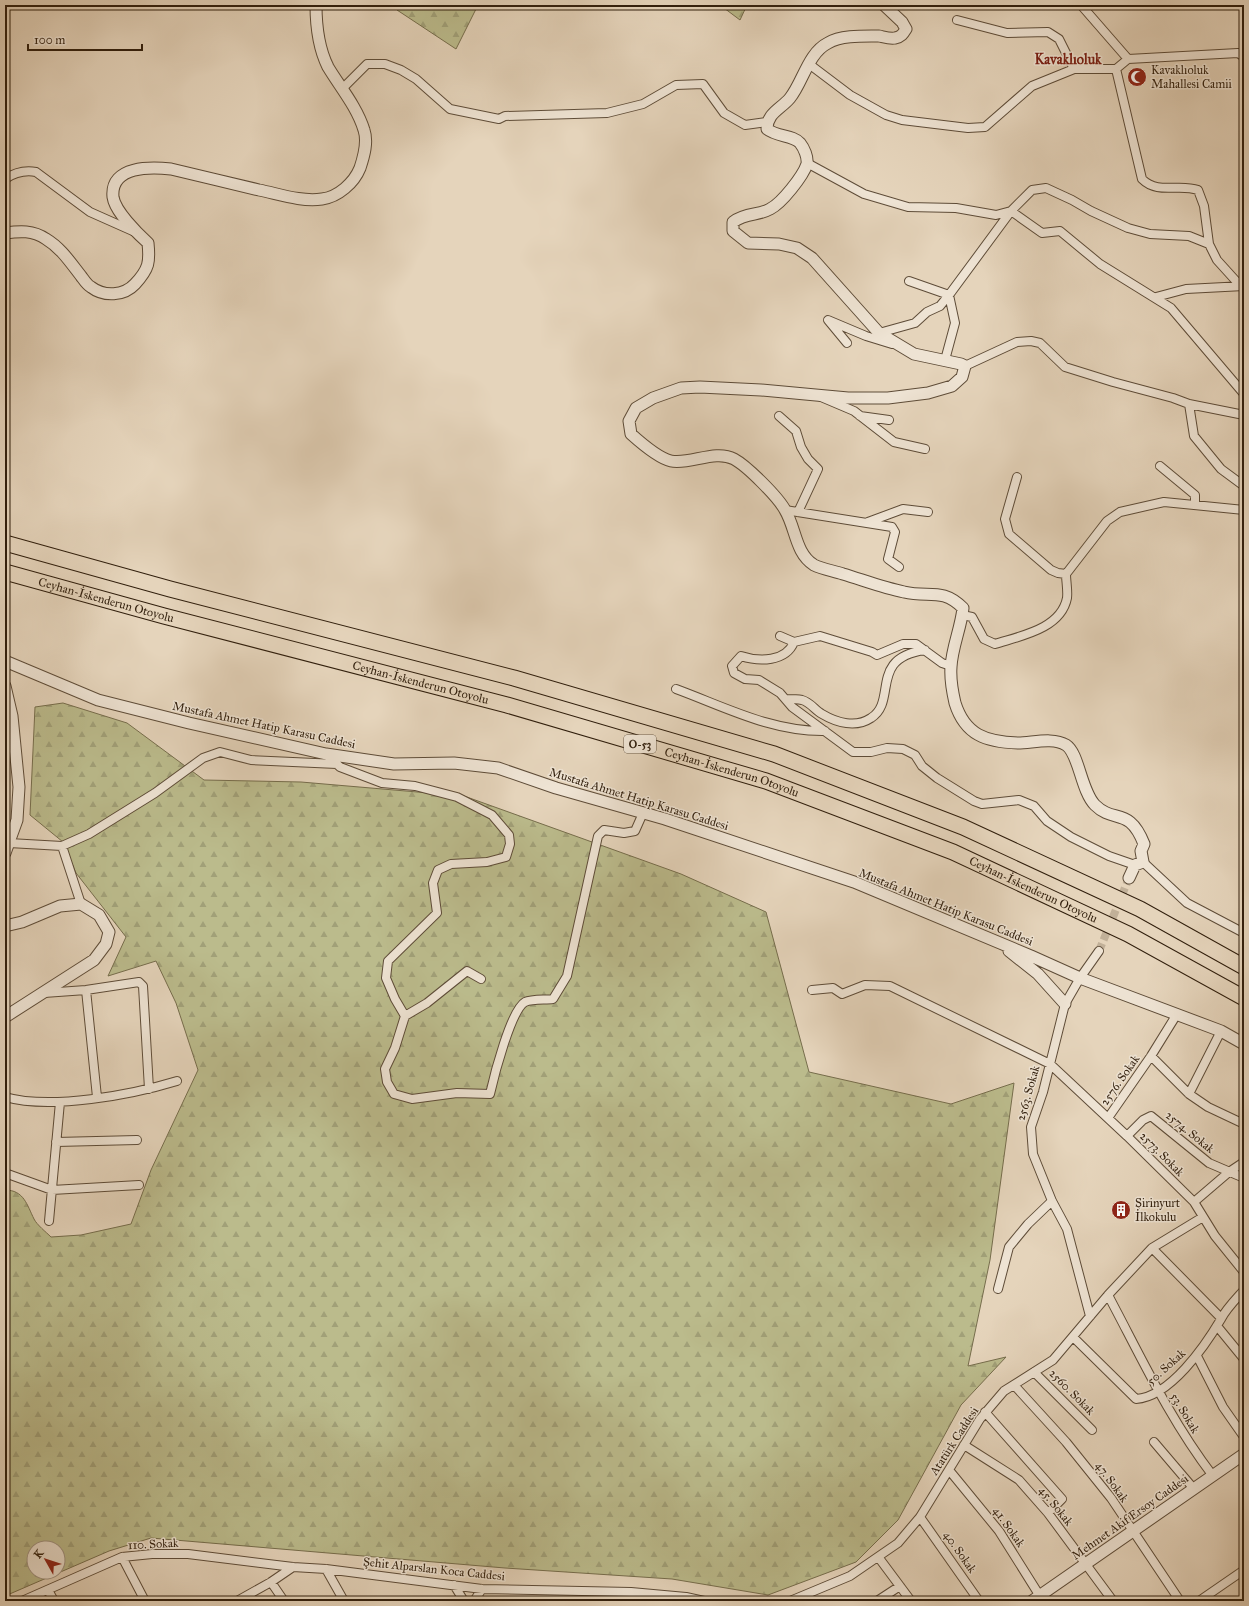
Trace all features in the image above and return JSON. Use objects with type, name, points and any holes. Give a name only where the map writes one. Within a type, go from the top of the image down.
[{"type":"highway","name":"O-53","points":[[5,543],[170,589],[514,678],[774,754],[970,830],[1140,909],[1244,967]]},
{"type":"highway","name":"Ceyhan-İskenderun Otoyolu","points":[[5,572],[164,616],[507,705],[766,781],[953,852],[1128,934],[1244,998]]},
{"type":"street","points":[[5,233],[25,231],[45,238],[60,249],[91,287],[104,294],[118,294],[133,287],[144,274],[150,260],[148,243],[136,232],[117,207],[113,197],[114,190],[120,178],[132,170],[153,168],[171,169],[297,199],[321,200],[332,197],[343,190],[358,173],[363,159],[366,142],[364,129],[328,65],[321,48],[317,32],[316,5]]},
{"type":"street","points":[[884,5],[902,22],[906,29],[902,35],[894,38],[880,36],[844,38],[827,43],[813,57],[789,99],[773,112],[767,122],[767,129],[774,134],[789,137],[800,142],[806,152],[807,163],[788,194],[770,210],[742,216],[733,222],[733,231],[748,243],[779,244],[797,248],[812,258],[879,333],[914,354],[945,360],[965,366],[1017,342],[1031,341],[1040,343],[1065,367],[1189,404],[1244,415]]},
{"type":"street","points":[[1081,5],[1128,59]]},
{"type":"street","points":[[958,20],[971,22],[1007,33],[1048,32],[1058,39],[1074,68]]},
{"type":"street","points":[[809,64],[850,95],[886,115],[902,120],[968,128],[984,127],[1032,86],[1074,68],[1116,69],[1128,59],[1238,53],[1244,57]]},
{"type":"street","points":[[342,89],[367,64],[385,64],[401,70],[416,79],[450,109],[500,119],[506,116],[607,113],[643,104],[676,85],[703,84],[724,113],[745,125],[767,122]]},
{"type":"street","points":[[1116,69],[1142,179],[1147,184],[1160,188],[1190,187],[1198,190],[1204,206],[1209,244],[1217,260],[1236,281],[1244,286]]},
{"type":"street","points":[[807,163],[864,194],[908,207],[956,208],[996,215],[1011,211]]},
{"type":"street","points":[[5,179],[11,175],[28,170],[36,172],[90,212],[136,232]]},
{"type":"street","points":[[879,333],[915,323],[927,312],[940,306],[1011,211],[1032,190],[1046,188],[1128,228],[1150,234],[1189,236],[1209,244]]},
{"type":"street","points":[[1011,211],[1042,234],[1060,231],[1100,264],[1156,297],[1171,308],[1244,394]]},
{"type":"street","points":[[909,281],[949,295]]},
{"type":"street","points":[[1156,297],[1186,289],[1244,286]]},
{"type":"street","points":[[945,360],[955,323],[949,295]]},
{"type":"street","points":[[847,343],[828,320],[866,336],[900,345]]},
{"type":"street","points":[[965,366],[962,377],[952,386],[928,393],[888,398],[848,398],[761,390],[681,388],[652,398],[636,408],[629,421],[631,434],[646,447],[670,461],[692,461],[719,456],[733,459],[759,481],[785,510],[795,531],[801,554],[815,565],[905,593],[938,594],[953,598],[963,608],[951,666],[950,687],[960,716],[966,725],[975,733],[989,740],[1004,742],[1044,742],[1066,745],[1072,752],[1087,792],[1095,805],[1106,812],[1125,818],[1134,824],[1144,844],[1141,851],[1139,864],[1129,878]]},
{"type":"street","points":[[816,395],[854,411],[894,442],[925,449]]},
{"type":"street","points":[[1189,404],[1194,436],[1221,469],[1244,486]]},
{"type":"street","points":[[778,416],[796,432],[801,447],[808,459],[818,469],[798,512]]},
{"type":"street","points":[[860,416],[889,420]]},
{"type":"street","points":[[1160,466],[1195,495],[1195,506]]},
{"type":"street","points":[[1017,478],[1006,519],[1009,534],[1051,570],[1066,574]]},
{"type":"street","points":[[962,615],[972,617],[984,639],[995,644],[1035,631],[1051,624],[1062,610],[1067,598],[1066,574],[1094,536],[1114,515],[1120,512],[1164,502],[1244,510]]},
{"type":"street","points":[[867,522],[903,509],[928,512]]},
{"type":"street","points":[[785,510],[892,527],[895,532],[888,559],[899,567]]},
{"type":"street","points":[[780,636],[794,642],[820,636],[872,652],[877,655],[903,644],[916,644],[942,663],[951,666]]},
{"type":"street","points":[[794,642],[791,649],[773,659],[764,660],[742,656],[732,666],[734,673],[745,679],[759,680],[780,693],[792,707],[853,752],[871,752],[887,748],[903,749],[915,755],[922,766],[937,778],[974,801],[982,804],[1019,800],[1034,806],[1046,821],[1071,837],[1109,856],[1139,864],[1187,903],[1244,933]]},
{"type":"street","points":[[786,699],[802,700],[822,714],[844,723],[856,724],[872,718],[882,705],[889,671],[898,659],[912,652],[925,650]]},
{"type":"street","name":"Mustafa Ahmet Hatip Karasu Caddesi","points":[[5,661],[98,700],[326,754],[394,764],[454,763],[498,768],[556,788],[643,813],[854,882],[1080,978],[1221,1031],[1244,1044]]},
{"type":"street","points":[[5,688],[12,716],[10,748],[20,787],[17,820],[6,848],[62,846],[89,834],[155,793],[203,758],[220,752],[251,760],[337,764]]},
{"type":"street","points":[[676,690],[722,706],[747,718],[806,732],[825,731]]},
{"type":"street","points":[[326,754],[337,764],[382,783],[415,786],[457,797],[492,815],[509,835],[510,844],[506,856],[487,862],[450,864],[438,870],[433,883],[437,913],[388,961],[386,978],[394,999],[405,1016]]},
{"type":"street","points":[[481,979],[467,971],[427,1003],[405,1016],[395,1048],[385,1069],[388,1082],[394,1094],[412,1099],[457,1093],[490,1094],[501,1054],[518,1010],[526,1002],[553,999],[567,976],[598,836],[604,830],[624,833],[635,831],[643,813]]},
{"type":"street","points":[[62,846],[81,904]]},
{"type":"street","points":[[5,926],[22,922],[60,906],[81,904],[99,915],[109,932],[106,944],[94,960],[7,1014]]},
{"type":"street","points":[[995,941],[1038,974],[1065,1004]]},
{"type":"street","name":"2563. Sokak","points":[[1090,1316],[1066,1229],[1052,1201],[1033,1154],[1031,1127],[1043,1092],[1065,1004],[1080,978],[1100,951]]},
{"type":"street","points":[[42,993],[86,990],[139,982],[143,986],[149,1090]]},
{"type":"street","name":"2573. Sokak","points":[[812,990],[833,988],[842,994],[865,985],[890,986],[1050,1064],[1127,1136],[1194,1202],[1215,1236],[1244,1272]]},
{"type":"street","points":[[86,990],[97,1097]]},
{"type":"street","name":"2576. Sokak","points":[[1108,1118],[1151,1056],[1177,1014]]},
{"type":"street","points":[[1189,1094],[1221,1031]]},
{"type":"street","name":"2576. Sokak","points":[[1151,1056],[1189,1094],[1208,1107],[1244,1124]]},
{"type":"street","points":[[5,1097],[19,1101],[60,1102],[149,1090],[177,1081]]},
{"type":"street","points":[[49,1221],[60,1102]]},
{"type":"street","name":"2574. Sokak","points":[[1127,1136],[1143,1120],[1151,1116],[1209,1163],[1244,1178]]},
{"type":"street","points":[[56,1142],[137,1140]]},
{"type":"street","points":[[1194,1202],[1229,1172],[1244,1162]]},
{"type":"street","points":[[5,1173],[52,1190],[139,1185]]},
{"type":"street","points":[[998,1289],[1009,1246],[1028,1224],[1052,1201]]},
{"type":"street","name":"Atatürk Caddesi","points":[[790,1601],[850,1576],[879,1558],[898,1543],[920,1517],[986,1412],[1004,1391],[1053,1360],[1108,1295],[1152,1248],[1203,1217]]},
{"type":"street","points":[[1152,1248],[1219,1322],[1244,1359]]},
{"type":"street","name":"50. Sokak","points":[[1073,1337],[1136,1399],[1147,1398],[1158,1392],[1197,1356],[1219,1322],[1244,1290]]},
{"type":"street","name":"53. Sokak","points":[[1108,1295],[1158,1392],[1190,1446],[1213,1476]]},
{"type":"street","points":[[1197,1356],[1223,1407],[1244,1437]]},
{"type":"street","name":"2560. Sokak","points":[[1034,1372],[1092,1430]]},
{"type":"street","name":"47. Sokak","points":[[1014,1385],[1066,1442],[1111,1498],[1132,1532],[1180,1601]]},
{"type":"street","points":[[986,1412],[1062,1499],[1048,1513]]},
{"type":"street","points":[[1154,1442],[1194,1489]]},
{"type":"street","name":"45. Sokak","points":[[964,1445],[1018,1480],[1048,1513],[1113,1601]]},
{"type":"street","name":"Mehmet Akif Ersoy Caddesi","points":[[1038,1599],[1132,1532],[1244,1456]]},
{"type":"street","name":"41. Sokak","points":[[949,1470],[999,1531],[1038,1599]]},
{"type":"street","name":"40. Sokak","points":[[920,1517],[979,1601]]},
{"type":"street","name":"110. Sokak","points":[[22,1601],[122,1558],[152,1554],[188,1554],[293,1567]]},
{"type":"street","points":[[122,1558],[145,1601]]},
{"type":"street","points":[[879,1558],[911,1601]]},
{"type":"street","points":[[237,1601],[271,1582],[293,1567]]},
{"type":"street","name":"Şehit Alparslan Koca Caddesi","points":[[293,1567],[326,1569],[482,1589],[631,1592],[684,1599]]},
{"type":"street","points":[[326,1569],[344,1601]]},
{"type":"street","points":[[1199,1601],[1244,1570]]},
{"type":"street","points":[[271,1582],[284,1601]]},
{"type":"street","points":[[454,1585],[464,1601]]},
{"type":"street","points":[[877,1601],[900,1586]]},
{"type":"street","points":[[474,1601],[482,1589]]},
{"type":"street","points":[[48,1590],[54,1601]]},
{"type":"street","points":[[684,1599],[704,1601]]},
{"type":"green space","points":[[396,5],[478,5],[456,49],[397,10]]},
{"type":"green space","points":[[720,5],[747,5],[740,20]]},
{"type":"green space","points":[[63,703],[127,723],[204,780],[301,782],[464,796],[681,874],[766,912],[809,1072],[951,1104],[1014,1083],[990,1260],[968,1366],[1006,1357],[961,1405],[898,1520],[856,1562],[768,1595],[672,1579],[505,1568],[151,1538],[109,1551],[66,1570],[66,1540],[26,1540],[26,1580],[42,1580],[5,1596],[5,1190],[21,1195],[35,1221],[51,1237],[81,1235],[131,1224],[151,1170],[198,1070],[176,1003],[156,961],[108,976],[126,937],[76,873],[63,842],[30,815],[35,707]]},
{"type":"tunnel","points":[[1099,951],[1129,878]]},
{"type":"place","name":"Kavaklıoluk Mahallesi Camii","points":[[1137,77]]},
{"type":"place","name":"Şirinyurt İlkokulu","points":[[1121,1210]]},
{"type":"district","name":"Kavaklıoluk","points":[[1068,59]]}]
